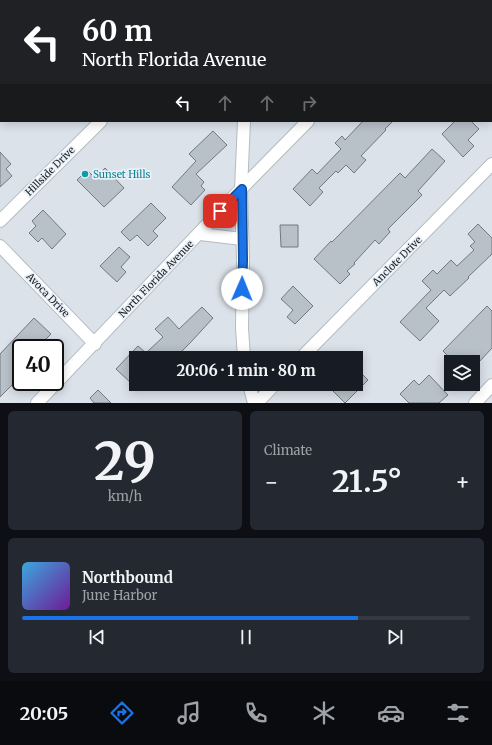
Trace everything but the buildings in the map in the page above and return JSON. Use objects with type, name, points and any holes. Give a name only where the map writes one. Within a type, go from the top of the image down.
[{"type":"street","name":"Hillside Drive","points":[[0,221],[100,122]]},
{"type":"street","points":[[244,122],[242,189],[242,328],[244,351]]},
{"type":"street","name":"North Florida Avenue","points":[[38,403],[307,122]]},
{"type":"street","name":"Anclote Drive","points":[[308,351],[492,164]]},
{"type":"street","points":[[200,234],[242,239]]},
{"type":"street","name":"Avoca Drive","points":[[0,246],[95,344]]},
{"type":"street","points":[[474,403],[492,385]]},
{"type":"street","points":[[251,391],[254,403]]},
{"type":"street","points":[[257,403],[269,391]]},
{"type":"place","name":"Sunset Hills","points":[[85,174]]},
{"type":"route","points":[[220,211],[242,189],[242,289]]}]
